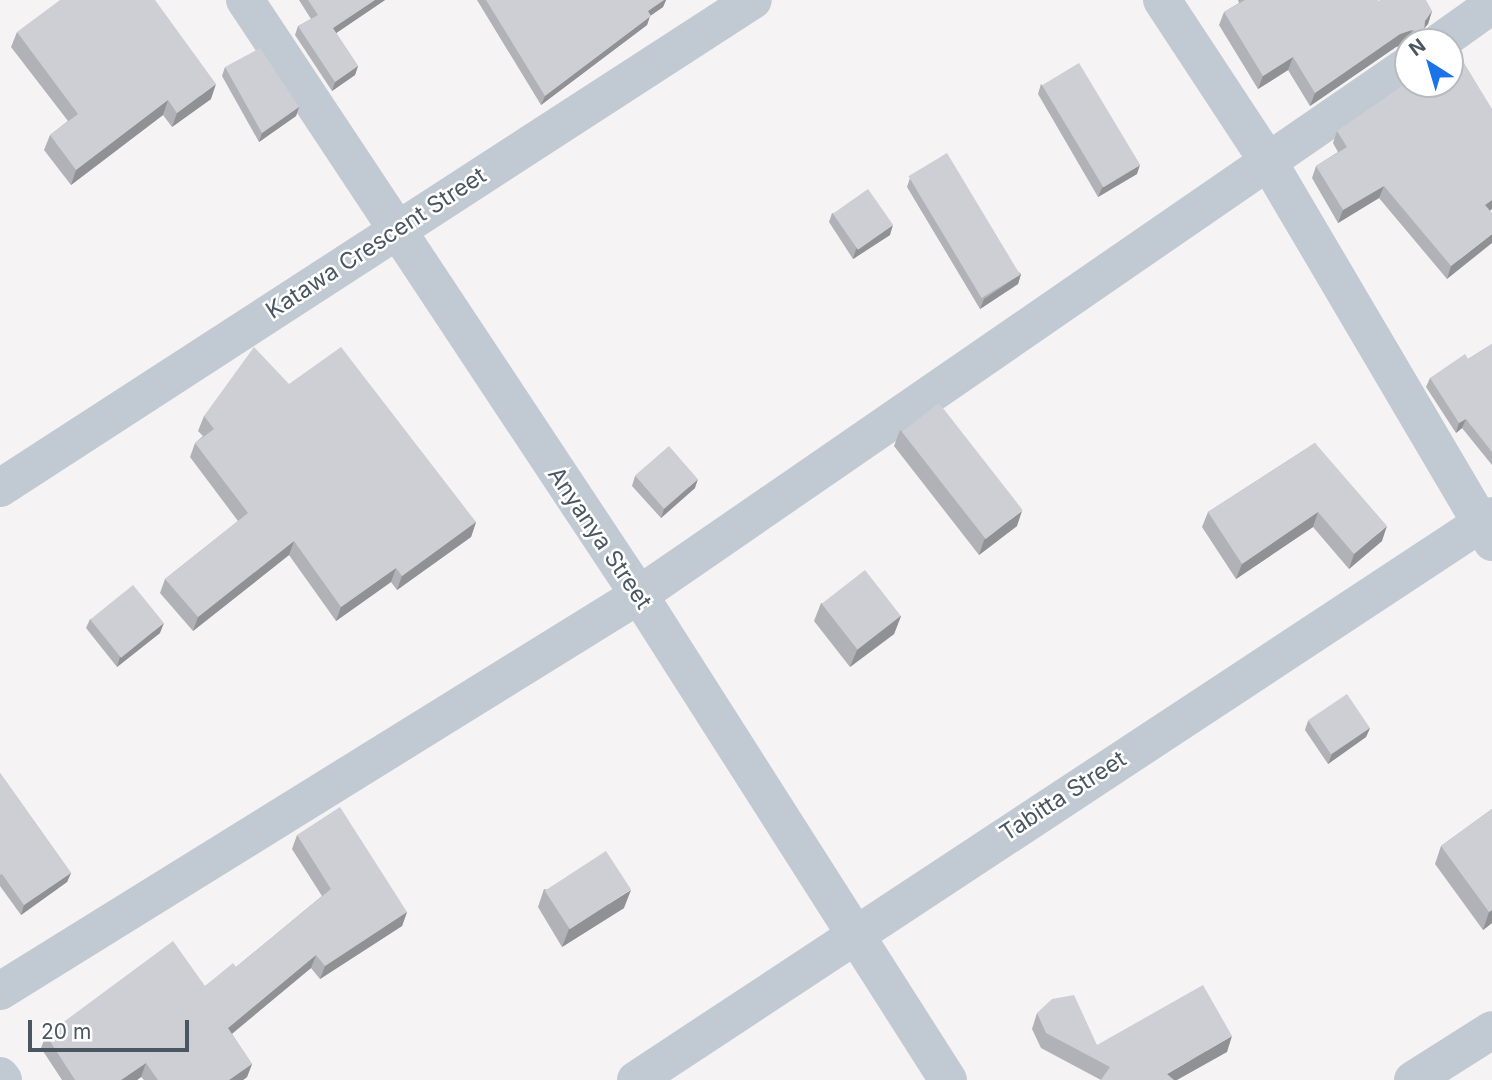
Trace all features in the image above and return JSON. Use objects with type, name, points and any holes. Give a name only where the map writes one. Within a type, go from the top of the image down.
[{"type":"street","name":"Anyanya Street","points":[[245,0],[395,231],[639,595],[948,1080]]},
{"type":"street","name":"Katawa Crescent Street","points":[[0,488],[753,0]]},
{"type":"street","points":[[1162,0],[1269,163],[1488,527]]},
{"type":"street","points":[[1460,28],[1492,5]]},
{"type":"street","points":[[0,991],[639,595],[1394,75]]},
{"type":"street","name":"Tabitta Street","points":[[636,1080],[855,932],[1488,527]]},
{"type":"street","points":[[1413,1080],[1492,1030]]},
{"type":"building","points":[[60,0],[155,0],[216,84],[177,113],[168,100],[76,170],[50,135],[78,114],[17,32]]},
{"type":"building","points":[[308,0],[375,0],[333,28],[358,66],[335,82],[298,26],[318,15]]},
{"type":"building","points":[[486,0],[664,0],[648,11],[651,16],[545,96]]},
{"type":"building","points":[[1245,0],[1426,0],[1432,11],[1425,21],[1424,28],[1394,28],[1394,38],[1315,93],[1293,57],[1263,76],[1224,12]]},
{"type":"building","points":[[260,48],[299,107],[262,133],[225,67]]},
{"type":"building","points":[[1079,63],[1140,165],[1103,187],[1042,85]]},
{"type":"building","points":[[1464,63],[1492,109],[1492,200],[1485,205],[1492,213],[1492,234],[1451,266],[1384,186],[1343,210],[1316,166],[1347,147],[1337,131],[1394,92],[1394,98],[1464,98]]},
{"type":"building","points":[[947,153],[1020,275],[982,298],[908,176]]},
{"type":"building","points":[[868,189],[893,225],[858,250],[833,214]]},
{"type":"building","points":[[1492,344],[1492,452],[1466,419],[1459,423],[1430,378],[1465,354],[1468,359]]},
{"type":"building","points":[[254,347],[289,384],[341,347],[476,522],[402,576],[396,568],[341,607],[294,541],[198,617],[165,579],[248,513],[195,443],[214,429],[204,416]]},
{"type":"building","points":[[939,403],[1023,510],[986,539],[902,432]]},
{"type":"building","points":[[1315,443],[1387,526],[1354,554],[1318,512],[1242,564],[1208,512]]},
{"type":"building","points":[[669,446],[698,479],[664,509],[635,476]]},
{"type":"building","points":[[865,570],[901,616],[857,650],[822,604]]},
{"type":"building","points":[[133,585],[164,623],[121,658],[90,620]]},
{"type":"building","points":[[1347,694],[1370,728],[1331,754],[1308,720]]},
{"type":"building","points":[[0,773],[71,873],[24,905],[2,874],[0,875]]},
{"type":"building","points":[[340,807],[407,912],[325,966],[316,955],[228,1028],[252,1064],[229,1080],[158,1080],[146,1063],[121,1080],[75,1080],[46,1035],[173,941],[205,986],[233,963],[236,967],[331,889],[297,835]]},
{"type":"building","points":[[1492,809],[1492,910],[1489,912],[1441,846]]},
{"type":"building","points":[[606,851],[631,890],[570,929],[545,891]]},
{"type":"building","points":[[1203,985],[1232,1036],[1167,1074],[1174,1080],[1101,1080],[1110,1067],[1046,1033],[1037,1013],[1052,999],[1074,995],[1097,1045]]}]
